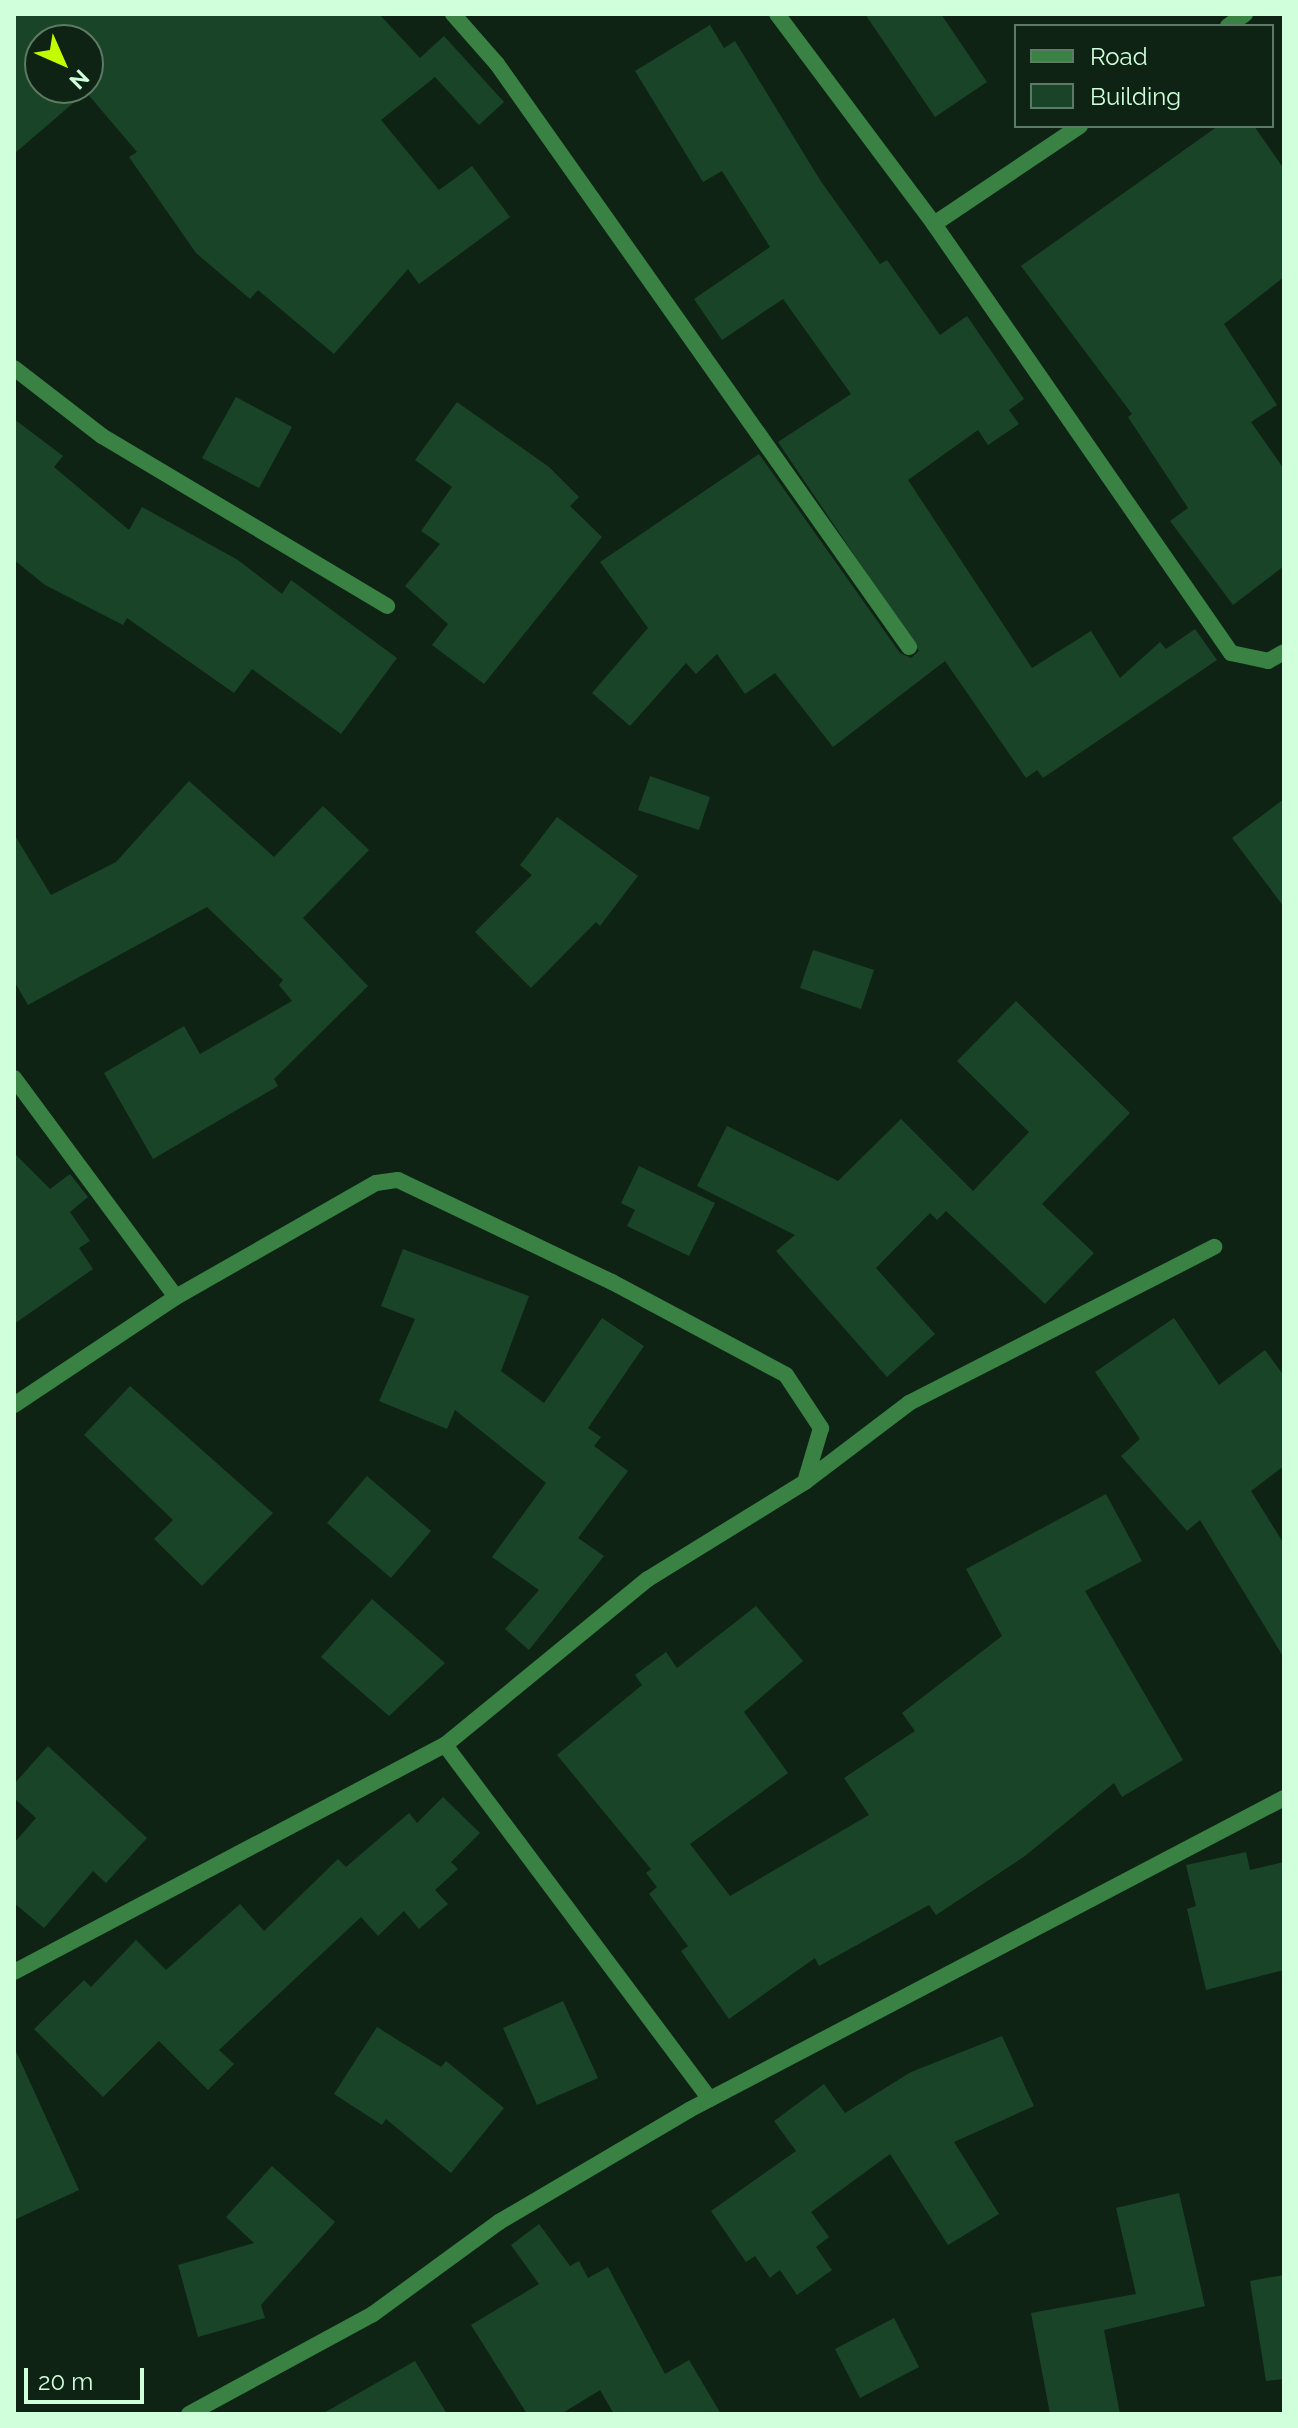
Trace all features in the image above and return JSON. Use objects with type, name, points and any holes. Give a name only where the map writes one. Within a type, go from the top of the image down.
[{"type":"street","points":[[453,14],[497,64],[909,647]]},
{"type":"street","points":[[777,14],[934,224],[1231,653],[1268,661],[1284,652]]},
{"type":"street","points":[[934,224],[1077,128]]},
{"type":"street","points":[[14,368],[102,436],[387,606]]},
{"type":"street","points":[[14,1078],[176,1297]]},
{"type":"street","points":[[14,1405],[176,1297],[376,1183],[398,1180],[612,1282],[786,1375],[821,1428],[805,1482]]},
{"type":"street","points":[[14,1972],[445,1745],[648,1579],[805,1482],[909,1403],[1214,1247]]},
{"type":"street","points":[[445,1745],[710,2099]]},
{"type":"street","points":[[189,2414],[373,2314],[499,2222],[710,2099],[1284,1798]]},
{"type":"building","points":[[14,14],[379,14],[420,58],[444,36],[504,102],[479,125],[435,77],[381,120],[439,190],[472,166],[510,217],[419,284],[408,269],[334,354],[258,290],[250,299],[196,253],[129,157],[137,152],[96,104],[104,104],[104,24],[24,24],[24,104],[72,104],[14,154]]},
{"type":"building","points":[[865,14],[941,14],[987,82],[935,117]]},
{"type":"building","points":[[710,25],[724,48],[735,41],[820,180],[880,264],[887,260],[940,335],[967,316],[1024,399],[1009,410],[1019,424],[988,445],[978,430],[908,480],[1032,668],[1091,631],[1120,678],[1160,642],[1166,649],[1195,629],[1217,660],[1043,778],[1037,770],[1026,778],[945,661],[833,747],[775,673],[745,694],[717,654],[696,674],[686,663],[630,726],[592,693],[648,628],[600,562],[759,454],[900,653],[911,658],[919,651],[778,442],[851,394],[783,299],[722,340],[694,299],[770,247],[722,171],[703,182],[635,71]]},
{"type":"building","points":[[1215,128],[1255,128],[1284,169],[1284,277],[1224,324],[1277,405],[1251,422],[1284,469],[1284,566],[1233,605],[1170,521],[1188,508],[1128,417],[1132,414],[1021,266]]},
{"type":"building","points":[[236,397],[292,427],[259,488],[202,458]]},
{"type":"building","points":[[457,402],[549,467],[579,497],[570,506],[602,537],[484,684],[432,645],[448,624],[405,586],[440,544],[421,531],[452,487],[415,460]]},
{"type":"building","points":[[14,419],[63,456],[54,467],[129,530],[142,507],[238,560],[282,594],[291,580],[397,658],[341,734],[252,669],[234,693],[127,618],[123,625],[45,585],[14,560]]},
{"type":"building","points":[[650,776],[710,797],[699,830],[638,810]]},
{"type":"building","points":[[189,781],[274,857],[323,806],[369,850],[303,918],[368,986],[274,1079],[278,1086],[153,1159],[104,1073],[184,1026],[200,1054],[292,1001],[279,985],[283,980],[207,907],[28,1005],[14,981],[14,834],[51,895],[116,862]]},
{"type":"building","points":[[1284,799],[1284,907],[1232,838]]},
{"type":"building","points":[[557,817],[638,876],[600,926],[596,922],[531,988],[475,932],[532,875],[520,865]]},
{"type":"building","points":[[813,950],[874,970],[861,1009],[800,988]]},
{"type":"building","points":[[1016,1001],[1130,1113],[1042,1204],[1094,1253],[1045,1304],[946,1211],[937,1220],[930,1213],[876,1268],[935,1334],[887,1377],[776,1251],[795,1235],[697,1186],[727,1126],[838,1181],[901,1119],[973,1191],[1029,1132],[957,1061]]},
{"type":"building","points":[[14,1153],[50,1189],[70,1174],[88,1197],[70,1212],[90,1241],[79,1248],[93,1269],[14,1324]]},
{"type":"building","points":[[639,1166],[715,1203],[689,1256],[627,1226],[635,1210],[621,1203]]},
{"type":"building","points":[[403,1249],[529,1296],[501,1371],[544,1403],[602,1318],[644,1346],[588,1428],[601,1437],[594,1446],[628,1471],[578,1538],[604,1556],[529,1650],[505,1629],[539,1590],[492,1557],[546,1483],[455,1410],[447,1429],[379,1401],[415,1319],[381,1306]]},
{"type":"building","points":[[1174,1318],[1219,1385],[1265,1350],[1284,1376],[1284,1466],[1251,1491],[1284,1544],[1284,1658],[1200,1520],[1187,1531],[1121,1456],[1140,1439],[1095,1372]]},
{"type":"building","points":[[130,1386],[273,1513],[202,1586],[154,1539],[173,1520],[84,1435]]},
{"type":"building","points":[[367,1476],[431,1531],[391,1578],[327,1523]]},
{"type":"building","points":[[1106,1494],[1142,1561],[1085,1591],[1183,1760],[1122,1797],[1114,1783],[1025,1856],[936,1915],[929,1905],[819,1966],[815,1958],[729,2019],[681,1951],[688,1946],[649,1894],[657,1887],[646,1873],[651,1869],[557,1755],[642,1685],[635,1675],[666,1652],[677,1668],[756,1606],[803,1661],[744,1712],[788,1773],[690,1844],[730,1896],[869,1815],[844,1778],[915,1731],[902,1713],[1002,1636],[966,1569]]},
{"type":"building","points":[[372,1599],[445,1663],[389,1716],[321,1657]]},
{"type":"building","points":[[48,1746],[147,1838],[106,1883],[93,1871],[44,1928],[14,1903],[14,1843],[36,1818],[14,1798],[14,1784]]},
{"type":"building","points":[[443,1797],[480,1833],[451,1862],[458,1869],[435,1890],[448,1904],[419,1929],[404,1911],[378,1936],[361,1917],[219,2050],[234,2064],[208,2090],[159,2041],[103,2097],[34,2029],[84,1980],[91,1987],[136,1940],[166,1970],[240,1904],[264,1931],[338,1859],[346,1867],[409,1813],[417,1823]]},
{"type":"building","points":[[1246,1852],[1250,1870],[1284,1862],[1284,1970],[1206,1990],[1187,1909],[1196,1906],[1186,1865]]},
{"type":"building","points":[[563,2001],[598,2078],[537,2105],[503,2028]]},
{"type":"building","points":[[377,2027],[441,2067],[446,2061],[504,2108],[451,2173],[386,2119],[382,2125],[334,2094]]},
{"type":"building","points":[[1002,2036],[1034,2106],[954,2142],[999,2214],[948,2245],[890,2154],[811,2212],[829,2237],[816,2247],[832,2270],[797,2295],[780,2270],[770,2278],[755,2256],[746,2262],[711,2211],[796,2151],[774,2121],[824,2084],[845,2113],[911,2072]]},
{"type":"building","points":[[14,2047],[79,2190],[14,2220]]},
{"type":"building","points":[[272,2166],[335,2222],[261,2305],[265,2318],[198,2337],[178,2265],[254,2243],[226,2217]]},
{"type":"building","points":[[1179,2193],[1205,2306],[1104,2330],[1120,2414],[1050,2414],[1031,2313],[1136,2294],[1116,2208]]},
{"type":"building","points":[[539,2224],[570,2266],[579,2261],[588,2278],[608,2267],[665,2374],[689,2360],[721,2414],[614,2414],[600,2390],[561,2414],[527,2414],[471,2325],[539,2284],[511,2245]]},
{"type":"building","points":[[1284,2275],[1284,2379],[1266,2381],[1250,2281]]},
{"type":"building","points":[[894,2318],[919,2367],[860,2398],[835,2349]]},
{"type":"building","points":[[415,2361],[447,2414],[322,2414]]}]
